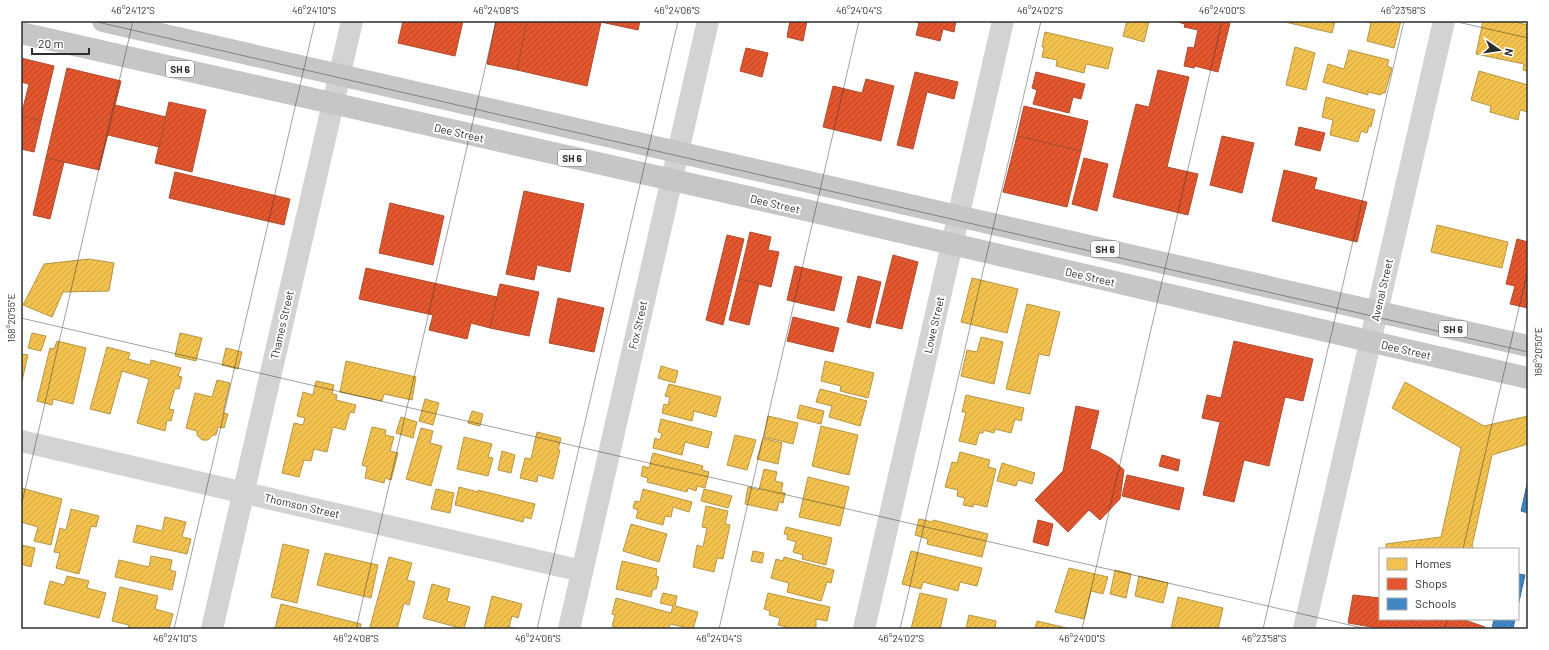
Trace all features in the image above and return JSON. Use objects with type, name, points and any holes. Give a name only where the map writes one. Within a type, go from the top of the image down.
[{"type":"main road","name":"SH 6","points":[[103,21],[1528,346]]},
{"type":"main road","name":"Dee Street","points":[[21,33],[1528,378]]},
{"type":"street","name":"Thames Street","points":[[212,629],[352,21]]},
{"type":"street","name":"Fox Street","points":[[569,629],[708,21]]},
{"type":"street","name":"Lowe Street","points":[[864,629],[1003,21]]},
{"type":"street","name":"Avenal Street","points":[[1304,629],[1444,21]]},
{"type":"street","name":"Thomson Street","points":[[21,441],[582,571]]},
{"type":"building: Homes","points":[[1127,21],[1149,21],[1144,42],[1123,36]]},
{"type":"building: Homes","points":[[1281,21],[1335,21],[1332,33]]},
{"type":"building: Homes","points":[[1362,21],[1401,21],[1394,48],[1367,41],[1371,23]]},
{"type":"building: Homes","points":[[1483,21],[1510,21],[1528,25],[1528,71],[1523,70],[1524,64],[1476,54]]},
{"type":"building: Homes","points":[[1045,32],[1113,48],[1108,69],[1086,64],[1084,73],[1056,66],[1057,60],[1042,57]]},
{"type":"building: Homes","points":[[1295,47],[1315,53],[1306,90],[1286,85]]},
{"type":"building: Homes","points":[[1349,50],[1389,60],[1387,66],[1392,68],[1385,93],[1381,93],[1381,95],[1368,92],[1368,95],[1323,82],[1328,64],[1344,69]]},
{"type":"building: Homes","points":[[1479,71],[1528,85],[1528,112],[1520,110],[1518,120],[1490,112],[1491,106],[1471,100]]},
{"type":"building: Homes","points":[[1326,97],[1375,110],[1371,127],[1369,126],[1367,133],[1361,131],[1358,142],[1330,135],[1333,120],[1322,117]]},
{"type":"building: Homes","points":[[1437,225],[1508,242],[1502,268],[1431,252]]},
{"type":"building: Homes","points":[[89,259],[114,263],[109,291],[63,292],[52,317],[23,305],[44,264]]},
{"type":"building: Homes","points":[[972,278],[1018,289],[1007,333],[961,322]]},
{"type":"building: Homes","points":[[1027,304],[1060,312],[1049,356],[1039,354],[1030,394],[1006,389]]},
{"type":"building: Homes","points":[[32,333],[46,336],[41,351],[28,348]]},
{"type":"building: Homes","points":[[180,333],[202,338],[196,361],[175,356]]},
{"type":"building: Homes","points":[[981,337],[1003,342],[994,384],[961,376],[967,350],[977,352]]},
{"type":"building: Homes","points":[[57,341],[86,348],[73,404],[53,399],[52,405],[37,401],[50,348],[54,349]]},
{"type":"building: Homes","points":[[107,347],[130,353],[128,359],[150,365],[151,360],[181,368],[178,376],[182,377],[179,389],[175,388],[169,409],[174,410],[171,421],[167,420],[165,431],[137,423],[149,379],[122,371],[110,414],[90,409]]},
{"type":"building: Homes","points":[[226,348],[242,352],[238,369],[222,365]]},
{"type":"building: Homes","points":[[21,354],[28,355],[21,385]]},
{"type":"building: Homes","points":[[346,361],[416,377],[412,400],[384,394],[382,401],[340,392]]},
{"type":"building: Homes","points":[[825,361],[874,373],[868,398],[840,391],[841,386],[821,381]]},
{"type":"building: Homes","points":[[661,366],[678,371],[675,383],[658,378]]},
{"type":"building: Homes","points":[[217,380],[230,383],[223,413],[228,414],[224,428],[218,427],[216,435],[213,435],[208,440],[202,440],[197,435],[197,431],[186,428],[195,393],[212,397]]},
{"type":"building: Homes","points":[[316,381],[334,385],[332,394],[337,395],[336,400],[356,405],[354,413],[350,412],[345,430],[333,427],[327,452],[314,449],[311,461],[304,460],[299,477],[282,473],[294,423],[303,425],[305,418],[297,416],[303,392],[313,395]]},
{"type":"building: Homes","points":[[1405,382],[1484,426],[1528,416],[1528,444],[1492,455],[1472,546],[1473,548],[1386,548],[1386,544],[1441,537],[1461,448],[1392,408]]},
{"type":"building: Homes","points":[[669,384],[721,397],[716,417],[694,411],[692,421],[662,413],[664,404],[668,405],[670,397],[665,396]]},
{"type":"building: Homes","points":[[820,389],[867,401],[860,426],[829,417],[832,406],[816,402]]},
{"type":"building: Homes","points":[[966,395],[1024,408],[1021,421],[1015,419],[1011,433],[995,429],[994,433],[983,430],[983,433],[979,433],[976,445],[959,441],[966,412],[962,412]]},
{"type":"building: Homes","points":[[425,399],[439,403],[433,425],[419,421]]},
{"type":"building: Homes","points":[[800,405],[824,411],[821,424],[797,418]]},
{"type":"building: Homes","points":[[472,411],[483,414],[480,426],[468,423]]},
{"type":"building: Homes","points":[[768,416],[798,423],[793,444],[764,437]]},
{"type":"building: Homes","points":[[401,417],[417,422],[413,438],[396,433]]},
{"type":"building: Homes","points":[[661,419],[712,432],[708,448],[685,442],[682,455],[653,448],[655,438],[660,440],[662,433],[658,432]]},
{"type":"building: Homes","points":[[821,426],[858,435],[849,475],[812,466]]},
{"type":"building: Homes","points":[[372,427],[386,430],[385,435],[394,437],[390,451],[398,453],[391,480],[385,478],[384,483],[365,478],[367,467],[362,465]]},
{"type":"building: Homes","points":[[421,428],[433,431],[430,443],[442,446],[431,486],[406,479]]},
{"type":"building: Homes","points":[[537,432],[561,438],[558,450],[560,450],[553,479],[538,475],[537,482],[520,478],[525,458],[531,459]]},
{"type":"building: Homes","points":[[735,435],[756,440],[747,470],[727,465]]},
{"type":"building: Homes","points":[[464,437],[492,444],[488,457],[493,458],[488,476],[457,469]]},
{"type":"building: Homes","points":[[763,438],[782,443],[778,464],[757,459]]},
{"type":"building: Homes","points":[[502,451],[515,455],[511,473],[498,470]]},
{"type":"building: Homes","points":[[960,452],[990,460],[988,467],[996,469],[987,507],[974,504],[973,507],[963,505],[965,498],[957,496],[958,490],[945,487],[952,462],[957,463]]},
{"type":"building: Homes","points":[[653,453],[703,466],[702,470],[709,472],[705,488],[697,486],[696,491],[688,488],[687,492],[647,482],[648,478],[641,476],[643,466],[649,468]]},
{"type":"building: Homes","points":[[1002,463],[1035,473],[1032,484],[1018,480],[1016,486],[997,481]]},
{"type":"building: Homes","points":[[764,469],[777,472],[775,481],[783,483],[781,492],[785,493],[783,503],[779,502],[777,511],[745,504],[748,487],[759,490]]},
{"type":"building: Homes","points":[[808,477],[849,487],[840,526],[799,517]]},
{"type":"building: Homes","points":[[459,487],[478,492],[478,490],[535,504],[531,519],[524,517],[523,522],[455,505]]},
{"type":"building: Homes","points":[[21,488],[62,499],[51,545],[34,541],[38,527],[21,522]]},
{"type":"building: Homes","points":[[436,489],[454,493],[450,513],[431,509]]},
{"type":"building: Homes","points":[[643,489],[692,502],[689,512],[673,507],[671,517],[665,516],[663,525],[636,518],[638,510],[633,508],[635,501],[640,502]]},
{"type":"building: Homes","points":[[704,489],[732,496],[728,508],[701,501]]},
{"type":"building: Homes","points":[[706,506],[728,511],[725,524],[730,525],[723,559],[717,558],[714,572],[693,567],[697,545],[703,547],[707,528],[702,527]]},
{"type":"building: Homes","points":[[71,509],[99,516],[96,527],[91,526],[79,574],[56,568],[60,553],[54,552],[60,528],[66,530]]},
{"type":"building: Homes","points":[[165,517],[186,522],[182,537],[191,539],[187,554],[133,542],[137,525],[162,531]]},
{"type":"building: Homes","points":[[919,519],[933,522],[933,520],[988,534],[982,557],[927,544],[928,539],[915,535]]},
{"type":"building: Homes","points":[[631,524],[667,534],[659,562],[623,551]]},
{"type":"building: Homes","points":[[786,527],[832,538],[826,565],[802,559],[803,555],[793,552],[796,542],[787,539],[788,535],[784,534]]},
{"type":"building: Homes","points":[[283,544],[309,550],[297,603],[271,597]]},
{"type":"building: Homes","points":[[21,545],[35,548],[31,567],[21,564]]},
{"type":"building: Homes","points":[[753,551],[764,553],[762,563],[751,561]]},
{"type":"building: Homes","points":[[911,551],[982,568],[977,586],[960,582],[958,591],[923,582],[921,589],[902,584]]},
{"type":"building: Homes","points":[[325,553],[378,565],[371,598],[317,585]]},
{"type":"building: Homes","points":[[151,556],[172,560],[170,570],[176,572],[172,590],[115,577],[119,560],[149,567]]},
{"type":"building: Homes","points":[[389,557],[412,563],[407,580],[415,582],[409,605],[404,603],[397,629],[378,629],[370,627]]},
{"type":"building: Homes","points":[[784,557],[834,570],[831,583],[827,582],[821,601],[787,592],[789,583],[771,578],[776,559],[783,561]]},
{"type":"building: Homes","points":[[622,561],[657,569],[656,576],[659,577],[656,589],[653,589],[651,597],[616,589]]},
{"type":"building: Homes","points":[[1069,568],[1108,577],[1103,594],[1091,591],[1084,619],[1055,612]]},
{"type":"building: Homes","points":[[1115,570],[1131,574],[1126,598],[1110,594]]},
{"type":"building: Homes","points":[[67,576],[89,581],[87,588],[106,593],[99,618],[44,604],[50,581],[64,585]]},
{"type":"building: Homes","points":[[1139,576],[1168,583],[1163,603],[1135,596]]},
{"type":"building: Homes","points":[[432,584],[450,589],[447,601],[470,607],[464,629],[423,618]]},
{"type":"building: Homes","points":[[120,587],[158,596],[155,609],[173,614],[169,629],[133,629],[128,627],[129,625],[112,621]]},
{"type":"building: Homes","points":[[663,593],[677,596],[675,606],[698,612],[693,629],[670,624],[669,629],[622,629],[612,626],[615,615],[612,614],[616,598],[671,613],[673,606],[660,603]]},
{"type":"building: Homes","points":[[768,593],[830,607],[827,621],[816,619],[816,629],[795,629],[778,625],[780,618],[769,615],[770,611],[764,609]]},
{"type":"building: Homes","points":[[920,593],[947,599],[940,629],[911,629]]},
{"type":"building: Homes","points":[[492,596],[522,604],[518,618],[512,616],[509,627],[519,629],[484,629]]},
{"type":"building: Homes","points":[[1178,597],[1223,608],[1218,629],[1171,629]]},
{"type":"building: Homes","points":[[281,604],[361,624],[360,629],[275,629]]},
{"type":"building: Homes","points":[[969,615],[996,621],[995,629],[966,629]]},
{"type":"building: Homes","points":[[1037,621],[1071,629],[1035,629]]},
{"type":"building: Shops","points":[[403,21],[463,21],[455,56],[398,43]]},
{"type":"building: Shops","points":[[496,21],[527,21],[517,70],[487,64]]},
{"type":"building: Shops","points":[[527,21],[640,21],[638,30],[601,22],[587,86],[517,70]]},
{"type":"building: Shops","points":[[790,21],[807,21],[803,41],[787,37]]},
{"type":"building: Shops","points":[[912,21],[956,21],[954,32],[943,29],[940,41],[916,35],[919,23]]},
{"type":"building: Shops","points":[[1174,21],[1221,21],[1230,23],[1218,72],[1195,66],[1194,68],[1184,66],[1188,47],[1194,48],[1198,30],[1184,27],[1185,24]]},
{"type":"building: Shops","points":[[746,48],[768,53],[762,77],[740,71]]},
{"type":"building: Shops","points":[[21,58],[54,66],[41,121],[21,116],[29,84],[21,82]]},
{"type":"building: Shops","points":[[67,68],[121,81],[99,170],[46,158]]},
{"type":"building: Shops","points":[[1158,70],[1189,77],[1167,167],[1198,174],[1188,215],[1113,197],[1136,104],[1149,107]]},
{"type":"building: Shops","points":[[915,72],[958,82],[954,99],[927,92],[913,149],[897,145]]},
{"type":"building: Shops","points":[[1036,72],[1085,84],[1081,99],[1073,97],[1069,113],[1033,104],[1037,90],[1032,88]]},
{"type":"building: Shops","points":[[866,79],[894,86],[881,141],[823,127],[833,86],[862,93]]},
{"type":"building: Shops","points":[[169,102],[206,110],[192,172],[155,163]]},
{"type":"building: Shops","points":[[115,105],[166,117],[159,147],[108,135]]},
{"type":"building: Shops","points":[[1024,106],[1088,121],[1081,151],[1017,136]]},
{"type":"building: Shops","points":[[21,116],[41,121],[34,152],[21,149]]},
{"type":"building: Shops","points":[[1299,127],[1325,133],[1320,151],[1295,145]]},
{"type":"building: Shops","points":[[1017,136],[1081,151],[1067,207],[1003,192]]},
{"type":"building: Shops","points":[[1222,136],[1254,143],[1242,193],[1210,185]]},
{"type":"building: Shops","points":[[46,158],[64,162],[50,219],[33,215]]},
{"type":"building: Shops","points":[[1084,158],[1108,164],[1097,211],[1072,204]]},
{"type":"building: Shops","points":[[1284,170],[1317,178],[1314,189],[1367,202],[1357,242],[1272,221]]},
{"type":"building: Shops","points":[[175,172],[290,199],[284,225],[169,198]]},
{"type":"building: Shops","points":[[524,191],[584,204],[570,272],[537,265],[534,280],[506,274]]},
{"type":"building: Shops","points":[[390,203],[444,216],[433,265],[379,253]]},
{"type":"building: Shops","points":[[750,232],[771,237],[768,250],[779,252],[771,287],[739,279]]},
{"type":"building: Shops","points":[[727,235],[744,239],[723,325],[706,320]]},
{"type":"building: Shops","points":[[1517,239],[1528,242],[1528,308],[1510,304],[1515,286],[1506,284]]},
{"type":"building: Shops","points":[[893,255],[918,262],[902,329],[876,323]]},
{"type":"building: Shops","points":[[795,266],[842,277],[834,311],[787,300]]},
{"type":"building: Shops","points":[[366,268],[497,297],[490,328],[471,323],[467,339],[429,330],[433,315],[359,299]]},
{"type":"building: Shops","points":[[858,276],[881,282],[870,328],[847,322]]},
{"type":"building: Shops","points":[[739,279],[759,283],[749,325],[729,320]]},
{"type":"building: Shops","points":[[500,284],[539,292],[529,336],[490,328]]},
{"type":"building: Shops","points":[[558,298],[604,308],[594,352],[549,343]]},
{"type":"building: Shops","points":[[793,317],[839,328],[833,352],[787,341]]},
{"type":"building: Shops","points":[[1234,341],[1313,359],[1303,401],[1285,397],[1269,466],[1244,460],[1234,502],[1203,495],[1220,422],[1202,418],[1207,395],[1221,398]]},
{"type":"building: Shops","points":[[1076,406],[1099,411],[1090,449],[1112,459],[1124,470],[1120,499],[1100,520],[1089,510],[1068,532],[1035,500],[1063,471]]},
{"type":"building: Shops","points":[[1162,455],[1180,460],[1178,471],[1159,466]]},
{"type":"building: Shops","points":[[1127,475],[1184,488],[1179,510],[1122,496]]},
{"type":"building: Shops","points":[[1038,520],[1053,524],[1048,546],[1033,542]]},
{"type":"building: Shops","points":[[1353,595],[1379,598],[1379,620],[1465,620],[1485,627],[1484,629],[1383,629],[1348,623]]},
{"type":"building: Schools","points":[[1528,480],[1528,513],[1521,511]]},
{"type":"building: Schools","points":[[1519,574],[1525,575],[1519,602]]},
{"type":"building: Schools","points":[[1494,620],[1515,620],[1513,629],[1492,629]]}]
